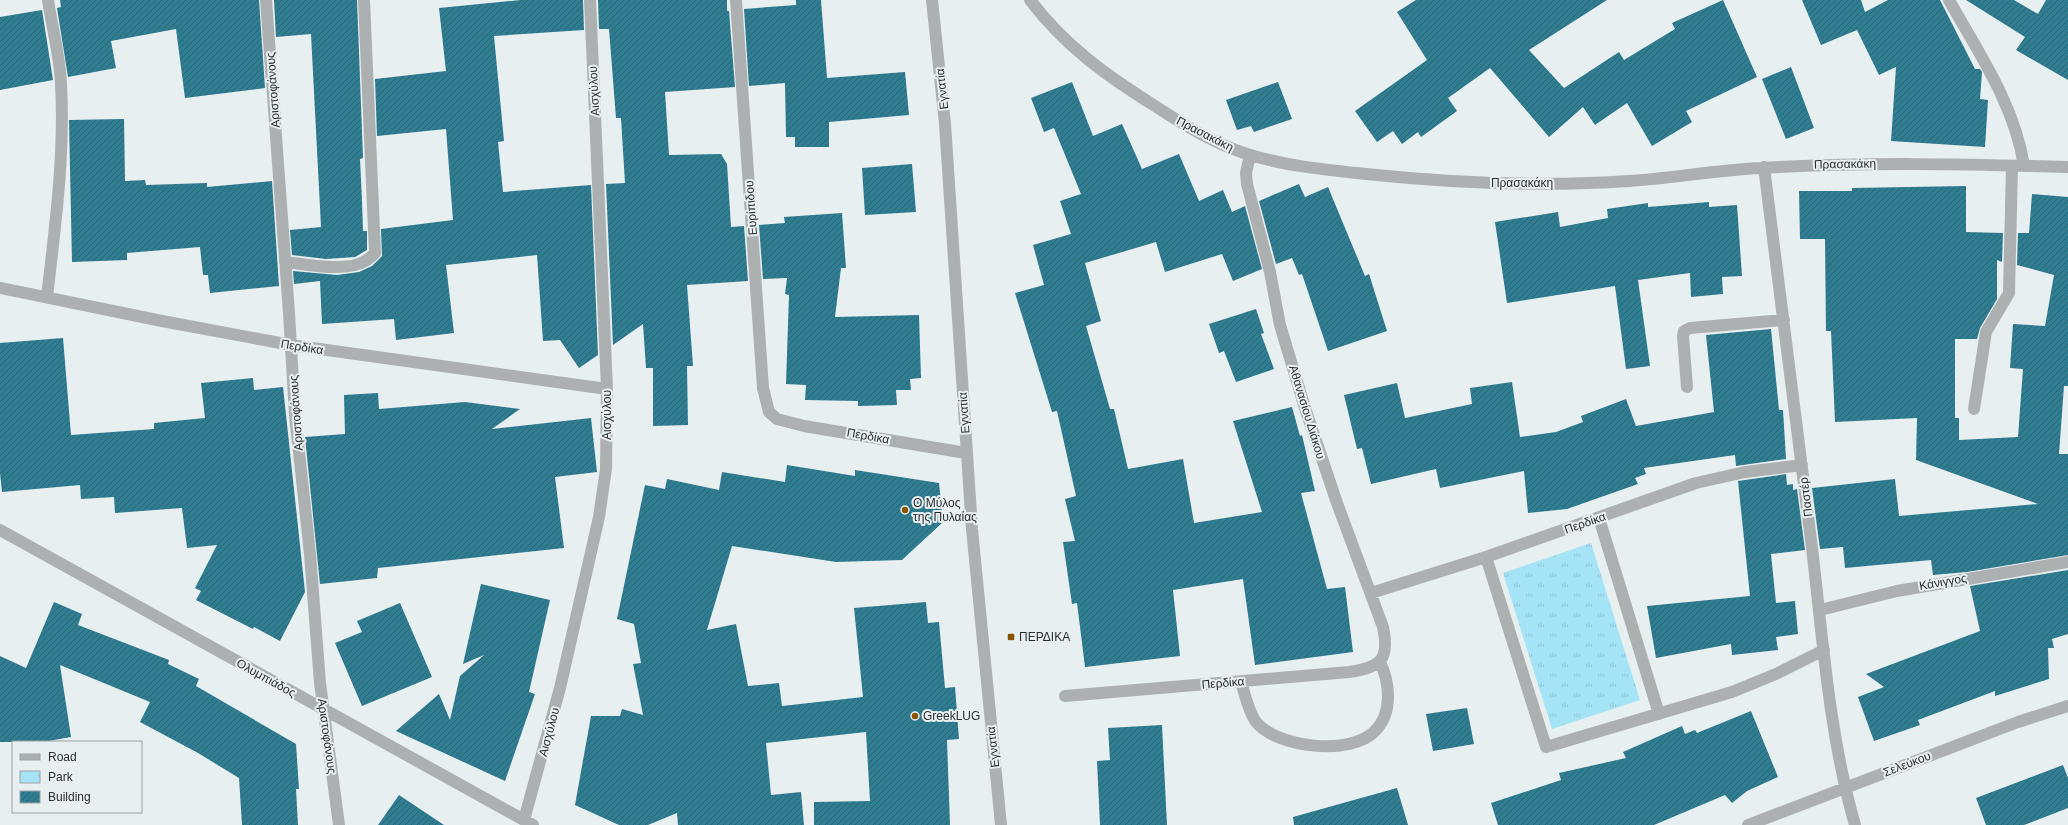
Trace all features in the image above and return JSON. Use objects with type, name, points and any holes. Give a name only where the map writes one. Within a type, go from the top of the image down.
[{"type":"street","points":[[47,297],[59,198],[62,106],[61,82],[48,0]]},
{"type":"street","name":"Αριστοφάνους","points":[[266,0],[295,416],[323,710],[339,825]]},
{"type":"street","points":[[285,262],[328,267],[347,266],[365,262],[375,253],[364,0]]},
{"type":"street","name":"Αισχύλου","points":[[529,823],[599,517],[606,469],[607,389],[590,0]]},
{"type":"street","name":"Ευρίπιδου","points":[[736,0],[763,388],[766,406],[771,415]]},
{"type":"street","name":"Εγνατία","points":[[932,0],[946,132],[972,529],[1001,825]]},
{"type":"street","name":"Πρασακάκη","points":[[1030,0],[1068,42],[1086,59],[1113,80],[1208,138],[1250,155],[1324,170],[1431,180],[1519,184],[1630,181],[1764,167],[1910,163],[2068,167]]},
{"type":"street","points":[[1949,0],[1994,81],[2019,140],[2010,287],[2006,301],[1984,337],[1974,409]]},
{"type":"street","name":"Αθανασίου Διάκου","points":[[1250,155],[1246,173],[1247,184],[1270,272],[1280,325],[1324,468],[1383,626],[1386,640],[1385,654],[1380,662]]},
{"type":"street","name":"Παστέρ","points":[[1764,167],[1820,610],[1832,722],[1844,788],[1855,825]]},
{"type":"street","name":"Περδίκα","points":[[0,288],[162,321],[291,345],[607,389]]},
{"type":"street","points":[[1687,387],[1682,336],[1684,331],[1690,328],[1784,320]]},
{"type":"street","name":"Περδίκα","points":[[771,415],[777,419],[804,426],[966,453]]},
{"type":"street","name":"Περδίκα","points":[[1371,593],[1486,557],[1719,476],[1802,465]]},
{"type":"street","points":[[1599,518],[1659,714]]},
{"type":"street","name":"Ολυμπιάδος","points":[[0,530],[529,823]]},
{"type":"street","points":[[1486,557],[1546,747],[1659,714],[1750,685],[1824,650]]},
{"type":"street","name":"Κάνιγγος","points":[[1820,610],[1904,589],[2068,562]]},
{"type":"street","points":[[1241,682],[1255,721],[1265,731],[1289,742],[1324,746],[1339,744],[1366,737],[1374,732],[1380,724],[1384,715],[1388,694],[1386,677],[1380,662]]},
{"type":"street","name":"Περδίκα","points":[[1065,696],[1349,672],[1367,669],[1380,662]]},
{"type":"street","name":"Σελεύκου","points":[[1748,825],[2018,722],[2068,706]]},
{"type":"green space","points":[[1591,543],[1640,700],[1552,729],[1503,573]]},
{"type":"building","points":[[60,0],[259,0],[265,88],[185,98],[176,29],[111,41],[116,68],[68,77],[57,8],[61,7]]},
{"type":"building","points":[[274,0],[357,0],[363,158],[360,159],[363,231],[367,231],[367,250],[355,257],[326,259],[292,255],[290,230],[321,227],[311,34],[276,37]]},
{"type":"building","points":[[521,0],[583,0],[584,30],[494,36],[504,141],[498,142],[503,192],[591,185],[598,355],[579,368],[560,340],[543,341],[537,255],[446,265],[454,333],[396,340],[394,319],[322,324],[320,281],[294,284],[293,271],[337,275],[359,272],[372,266],[382,256],[381,229],[453,220],[446,129],[377,136],[375,79],[446,71],[439,8]]},
{"type":"building","points":[[598,0],[727,0],[735,87],[665,92],[669,155],[721,154],[727,164],[731,227],[744,226],[748,281],[687,285],[693,366],[687,366],[688,425],[653,426],[653,368],[646,368],[643,324],[613,345],[606,184],[625,183],[621,118],[616,118],[609,29],[599,29]]},
{"type":"building","points":[[796,0],[821,0],[827,78],[905,72],[909,115],[829,122],[829,147],[795,147],[795,137],[786,137],[785,83],[749,86],[744,9],[796,5]]},
{"type":"building","points":[[1416,0],[1607,0],[1529,50],[1564,88],[1619,52],[1624,60],[1675,29],[1672,23],[1723,0],[1757,77],[1686,111],[1692,122],[1652,146],[1627,103],[1595,125],[1583,107],[1549,137],[1490,68],[1448,98],[1457,111],[1421,137],[1418,132],[1402,144],[1393,131],[1377,142],[1355,111],[1427,60],[1397,12]]},
{"type":"building","points":[[1802,0],[1861,0],[1865,12],[1888,0],[1940,0],[1975,69],[1980,69],[1982,72],[1980,99],[1988,100],[1985,147],[1891,141],[1896,67],[1879,75],[1857,30],[1821,45]]},
{"type":"building","points":[[1966,0],[2014,0],[2038,14],[2046,0],[2068,0],[2068,80],[2016,50],[2025,37]]},
{"type":"building","points":[[42,10],[53,80],[0,90],[0,17]]},
{"type":"building","points":[[1791,67],[1814,128],[1786,139],[1762,79]]},
{"type":"building","points":[[1072,82],[1093,136],[1122,124],[1142,169],[1179,154],[1199,201],[1223,190],[1232,212],[1245,206],[1262,269],[1233,281],[1222,254],[1165,272],[1156,242],[1085,263],[1101,321],[1086,326],[1110,409],[1114,409],[1128,469],[1183,459],[1194,523],[1262,512],[1233,421],[1292,407],[1300,436],[1302,435],[1315,491],[1301,493],[1327,589],[1345,587],[1353,652],[1255,665],[1243,579],[1173,590],[1180,656],[1085,667],[1077,603],[1072,604],[1063,542],[1075,541],[1065,499],[1076,496],[1057,411],[1052,412],[1015,293],[1044,285],[1033,245],[1071,234],[1060,201],[1081,194],[1054,128],[1044,132],[1031,98]]},
{"type":"building","points":[[1278,82],[1292,119],[1254,132],[1251,126],[1237,130],[1226,100]]},
{"type":"building","points":[[124,119],[125,181],[145,180],[146,185],[207,183],[207,187],[272,181],[279,286],[210,293],[208,275],[203,275],[200,247],[127,253],[127,260],[72,262],[69,120]]},
{"type":"building","points":[[912,164],[916,212],[865,215],[862,168]]},
{"type":"building","points":[[1299,184],[1305,197],[1328,187],[1365,276],[1369,274],[1387,331],[1328,351],[1302,274],[1299,275],[1292,258],[1276,264],[1259,201]]},
{"type":"building","points":[[1966,186],[1966,232],[2003,233],[2002,262],[1997,260],[1997,299],[1980,328],[1977,339],[1955,339],[1955,418],[1959,418],[1959,440],[2018,437],[2023,369],[2010,368],[2013,324],[2045,326],[2054,275],[2017,265],[2018,233],[2029,233],[2032,194],[2068,197],[2068,386],[2064,386],[2059,454],[2068,454],[2068,555],[1967,572],[1933,575],[1931,560],[1845,568],[1843,547],[1820,549],[1812,488],[1895,479],[1899,516],[2038,504],[1916,460],[1917,418],[1835,422],[1831,331],[1826,331],[1825,239],[1800,239],[1799,191],[1852,191],[1852,188]]},
{"type":"building","points":[[1709,202],[1709,207],[1737,205],[1742,276],[1722,277],[1723,294],[1691,297],[1690,273],[1638,280],[1650,366],[1626,369],[1615,286],[1507,303],[1495,222],[1558,212],[1560,227],[1608,218],[1607,209],[1648,203],[1648,207]]},
{"type":"building","points":[[842,213],[846,268],[841,268],[835,317],[919,315],[921,378],[910,379],[911,390],[896,390],[897,405],[858,406],[858,401],[805,400],[806,385],[786,384],[789,295],[785,294],[787,278],[763,279],[759,225],[785,223],[784,217]]},
{"type":"building","points":[[1256,309],[1264,333],[1261,334],[1274,369],[1236,382],[1224,351],[1219,353],[1209,324]]},
{"type":"building","points":[[1771,329],[1779,410],[1783,410],[1786,459],[1736,466],[1735,455],[1644,468],[1646,474],[1635,478],[1638,484],[1567,509],[1528,513],[1524,471],[1440,488],[1436,469],[1371,484],[1362,448],[1357,449],[1344,395],[1397,383],[1405,418],[1472,404],[1470,388],[1512,382],[1520,437],[1556,432],[1583,422],[1581,416],[1626,399],[1636,426],[1714,412],[1706,335]]},
{"type":"building","points":[[63,338],[71,435],[154,429],[154,423],[205,418],[201,383],[253,378],[254,390],[283,387],[305,592],[280,641],[196,600],[201,591],[195,588],[217,545],[187,548],[182,508],[115,513],[114,497],[81,499],[80,485],[2,492],[0,473],[0,343]]},
{"type":"building","points":[[378,393],[379,409],[465,402],[520,409],[492,429],[591,418],[597,472],[555,477],[564,548],[378,568],[377,578],[320,584],[305,437],[345,434],[344,395]]},
{"type":"building","points":[[787,465],[855,476],[855,470],[939,483],[943,522],[902,560],[836,562],[732,546],[707,630],[736,624],[748,686],[779,683],[782,706],[863,697],[854,608],[926,602],[928,623],[939,622],[945,688],[955,687],[959,739],[947,740],[950,825],[814,825],[814,802],[870,801],[866,732],[766,743],[771,795],[801,792],[804,825],[678,825],[677,813],[648,825],[619,825],[575,805],[591,716],[620,716],[622,709],[643,715],[633,664],[641,663],[634,624],[617,619],[645,485],[665,489],[667,479],[719,490],[722,472],[785,482]]},
{"type":"building","points":[[1786,474],[1787,485],[1793,484],[1793,490],[1797,489],[1805,550],[1771,554],[1776,603],[1795,601],[1798,634],[1776,637],[1778,650],[1732,655],[1731,644],[1656,658],[1647,606],[1750,596],[1738,481]]},
{"type":"building","points":[[2068,570],[2068,634],[2052,639],[2054,648],[2048,648],[2049,679],[1995,696],[1995,691],[1918,720],[1920,725],[1874,741],[1858,697],[1884,687],[1866,674],[1980,631],[1970,586]]},
{"type":"building","points":[[481,584],[550,600],[529,692],[535,694],[505,781],[396,731],[439,694],[450,720],[460,676],[484,655],[463,664]]},
{"type":"building","points":[[54,602],[82,614],[78,625],[169,660],[168,664],[199,679],[196,686],[296,744],[299,789],[296,789],[298,825],[242,825],[239,778],[198,753],[140,722],[150,702],[60,665],[71,737],[49,741],[0,742],[0,656],[26,668]]},
{"type":"building","points":[[400,603],[432,677],[362,706],[335,643],[362,632],[357,621]]},
{"type":"building","points":[[1467,708],[1474,744],[1433,751],[1426,714]]},
{"type":"building","points":[[1751,711],[1778,777],[1747,791],[1732,803],[1725,795],[1654,825],[1498,825],[1491,803],[1561,780],[1559,773],[1626,758],[1623,752],[1682,726],[1685,734],[1695,730],[1697,733]]},
{"type":"building","points":[[1162,725],[1167,825],[1100,825],[1097,761],[1110,760],[1108,728]]},
{"type":"building","points":[[2063,765],[2068,778],[2068,808],[2024,825],[1986,825],[1976,798]]},
{"type":"building","points":[[1397,788],[1408,825],[1294,825],[1293,817]]},
{"type":"building","points":[[399,795],[444,825],[378,825]]},
{"type":"place","name":"Ο Μύλος της Πυλαίας","points":[[905,510]]},
{"type":"place","name":"ΠΕΡΔΙΚΑ","points":[[1011,637]]},
{"type":"place","name":"GreekLUG","points":[[915,716]]}]
